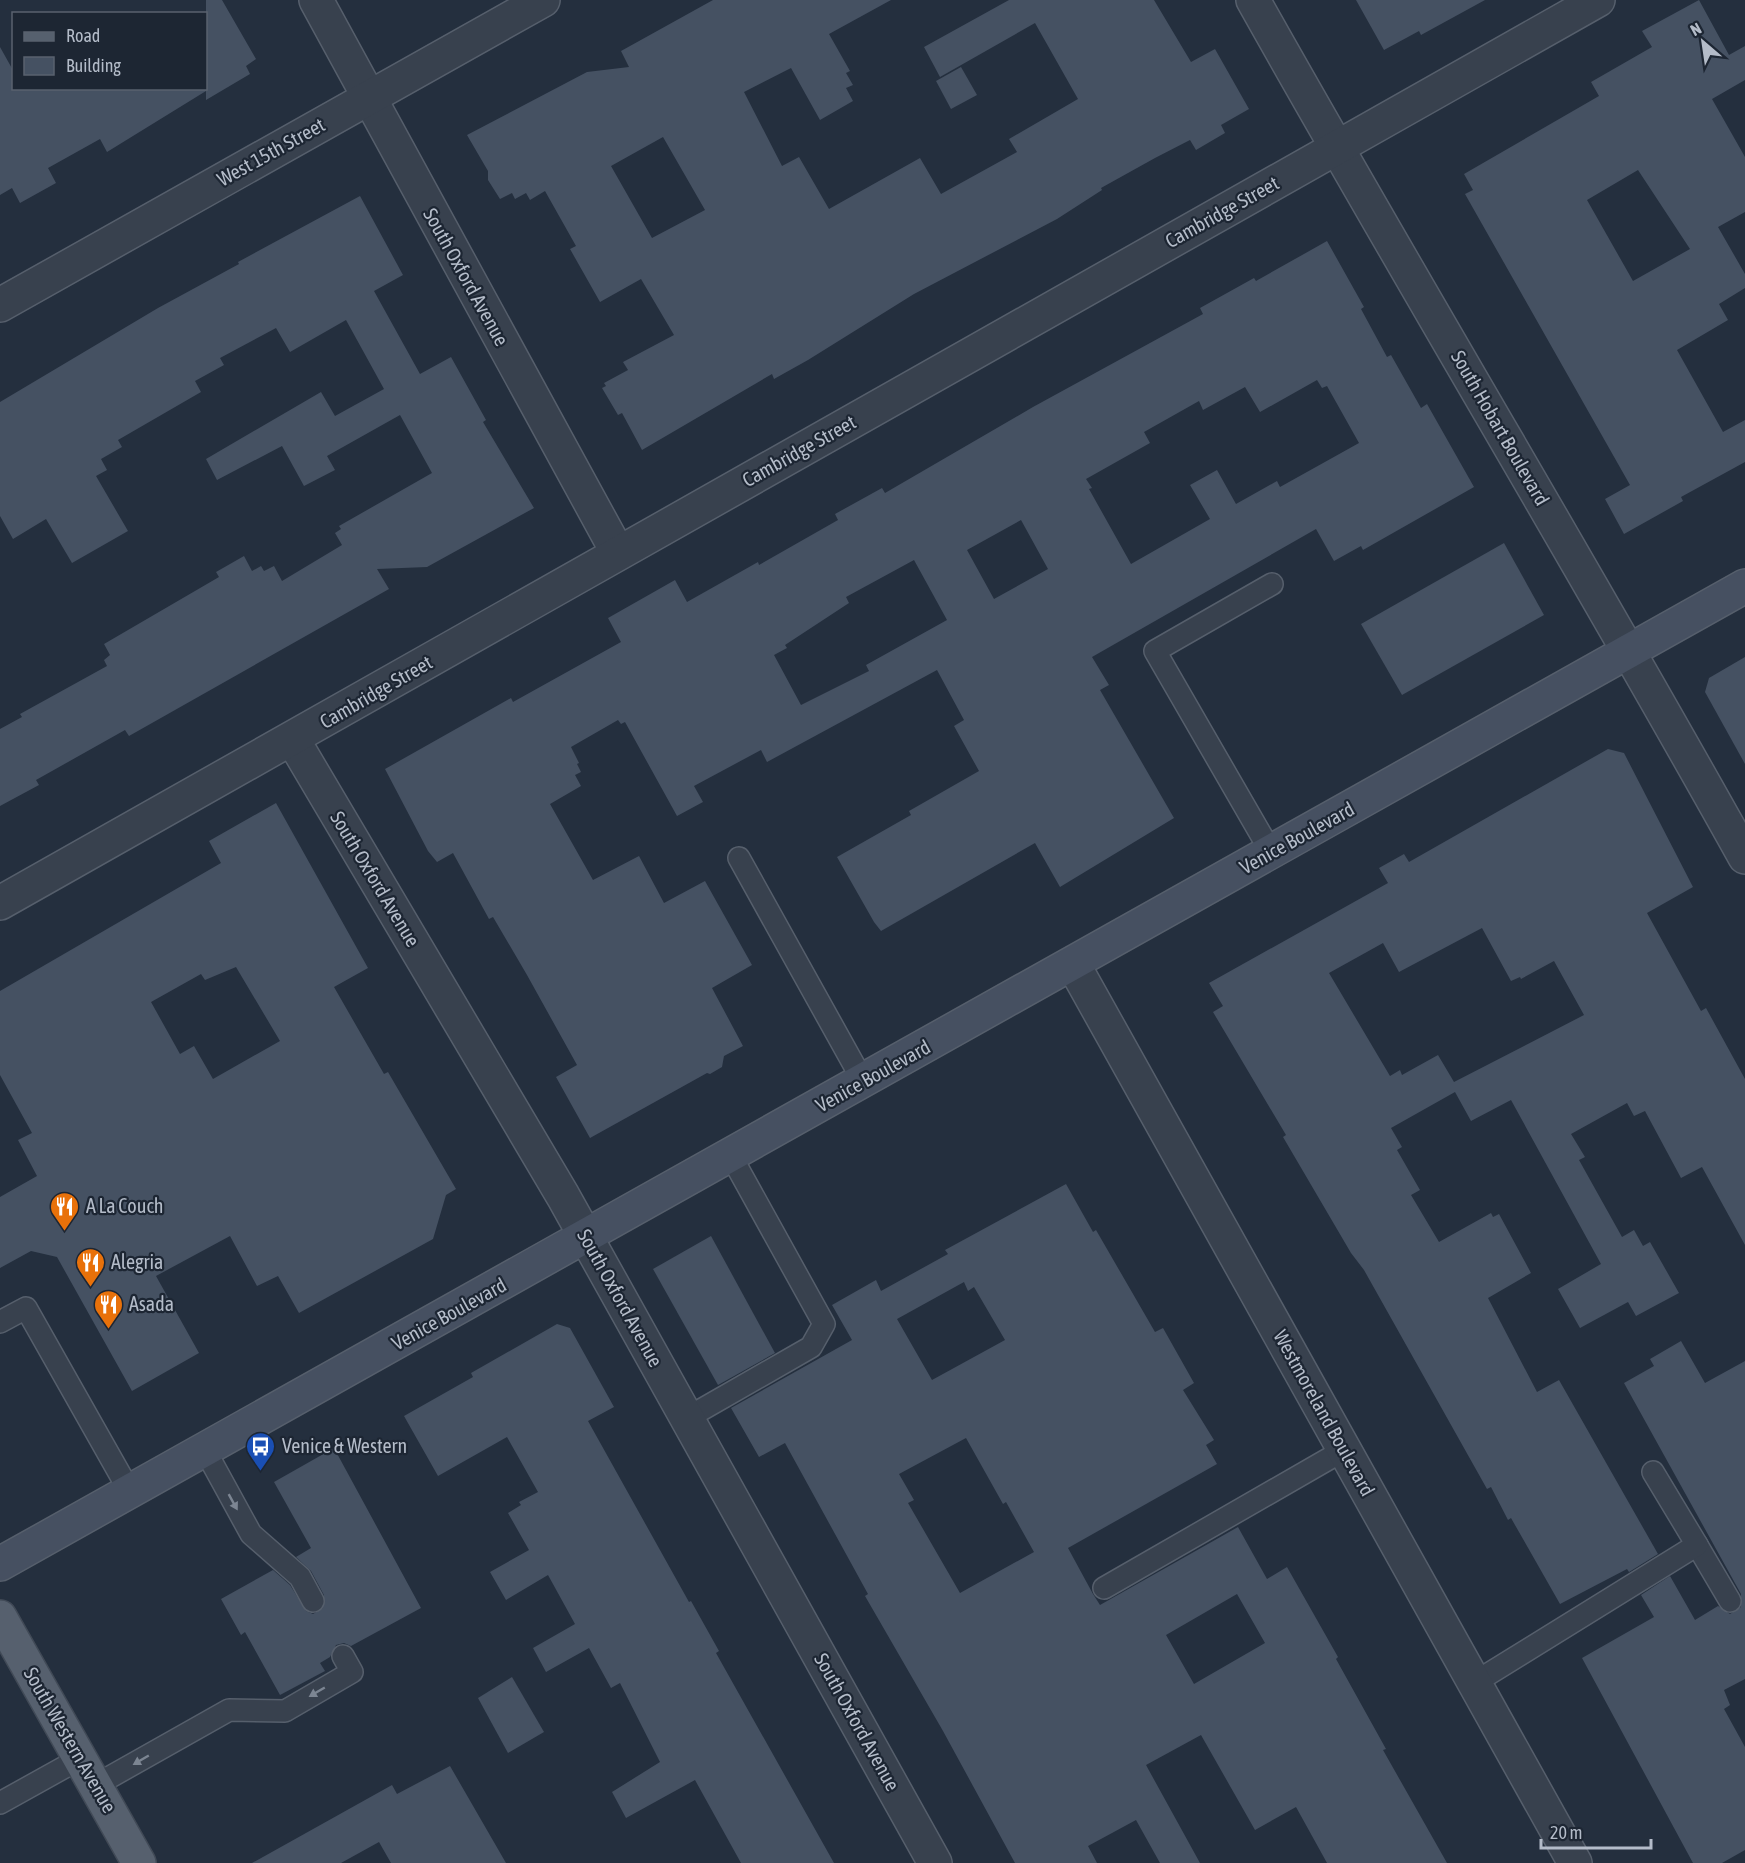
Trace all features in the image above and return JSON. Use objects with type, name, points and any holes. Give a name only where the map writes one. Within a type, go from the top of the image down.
[{"type":"main road","name":"Venice Boulevard","points":[[0,1564],[1745,586]]},
{"type":"main road","name":"South Western Avenue","points":[[0,1617],[139,1863]]},
{"type":"street","name":"South Oxford Avenue","points":[[315,0],[618,553]]},
{"type":"street","name":"West 15th Street","points":[[0,305],[543,0]]},
{"type":"street","name":"South Hobart Boulevard","points":[[1253,0],[1335,147],[1630,650],[1745,856]]},
{"type":"street","name":"Cambridge Street","points":[[0,903],[293,740],[618,553],[1598,0]]},
{"type":"street","name":"South Oxford Avenue","points":[[293,740],[586,1237],[935,1863]]},
{"type":"street","name":"Westmoreland Boulevard","points":[[1073,964],[1575,1863]]},
{"type":"lane","points":[[1271,852],[1155,651],[1272,584]]},
{"type":"lane","points":[[739,858],[863,1081]]},
{"type":"lane","points":[[687,1418],[811,1347],[824,1324],[731,1156]]},
{"type":"lane","points":[[0,1322],[26,1308],[130,1492]]},
{"type":"lane","points":[[205,1450],[251,1534],[300,1577],[314,1601]]},
{"type":"lane","points":[[1104,1588],[1344,1450]]},
{"type":"lane","points":[[1653,1472],[1730,1601]]},
{"type":"lane","points":[[1474,1683],[1698,1545]]},
{"type":"lane","points":[[0,1803],[89,1772],[229,1710],[285,1711],[352,1672],[343,1656]]},
{"type":"building","points":[[206,0],[222,0],[256,59],[246,66],[250,74],[206,100],[206,91],[107,152],[100,139],[48,168],[56,183],[20,203],[12,188],[0,195],[0,47],[12,68],[12,90],[207,90]]},
{"type":"building","points":[[713,0],[891,0],[829,34],[850,71],[846,73],[853,85],[846,88],[853,101],[820,120],[791,68],[744,92],[782,166],[799,157],[829,209],[920,158],[941,194],[1017,152],[1009,139],[1078,99],[1035,23],[940,77],[924,47],[1009,0],[1154,0],[1191,62],[1215,49],[1249,109],[1221,125],[1225,133],[1196,150],[1190,140],[1155,158],[1101,188],[1102,190],[1057,219],[914,294],[808,360],[774,379],[772,374],[642,450],[622,413],[618,415],[602,388],[606,386],[604,383],[628,370],[623,362],[674,335],[641,279],[600,302],[570,249],[576,246],[545,191],[530,200],[526,193],[515,199],[512,193],[500,199],[488,180],[488,171],[467,135],[587,72],[629,67],[621,51]],"holes":[[[663,137],[705,210],[652,238],[611,166]]]},
{"type":"building","points":[[1356,0],[1485,0],[1421,35],[1419,31],[1384,50]]},
{"type":"building","points":[[1699,0],[1729,55],[1745,46],[1745,80],[1712,99],[1745,157],[1745,212],[1718,227],[1745,274],[1745,288],[1719,304],[1728,320],[1677,350],[1723,432],[1745,420],[1745,462],[1681,497],[1683,501],[1624,534],[1605,499],[1630,485],[1465,194],[1473,190],[1464,174],[1599,96],[1591,82],[1652,47],[1642,31]],"holes":[[[1638,170],[1690,249],[1633,281],[1587,200]]]},
{"type":"building","points":[[961,67],[977,95],[951,109],[936,81]]},
{"type":"building","points":[[360,196],[403,275],[374,291],[420,374],[451,357],[486,420],[483,422],[534,508],[427,567],[377,569],[389,589],[129,736],[125,730],[36,780],[39,785],[0,806],[0,729],[22,717],[20,714],[107,666],[104,660],[110,655],[104,644],[219,577],[216,572],[244,556],[252,571],[261,566],[264,571],[274,566],[282,581],[342,545],[335,533],[341,529],[339,526],[432,473],[400,415],[327,456],[335,470],[304,486],[282,446],[217,480],[206,459],[321,392],[335,416],[384,389],[346,320],[290,352],[276,328],[220,358],[224,365],[195,381],[201,392],[118,440],[122,447],[101,459],[107,470],[96,476],[128,531],[72,563],[46,519],[13,539],[0,516],[0,402],[158,308],[239,264],[238,262]]},
{"type":"building","points":[[1327,241],[1364,307],[1361,309],[1387,357],[1391,355],[1421,408],[1427,404],[1474,487],[1363,550],[1361,546],[1334,561],[1316,529],[1092,657],[1109,685],[1100,690],[1174,818],[1060,887],[1035,843],[881,931],[837,857],[911,815],[909,811],[979,771],[954,726],[964,720],[937,670],[767,762],[761,750],[694,786],[703,802],[677,816],[625,722],[621,724],[618,720],[571,747],[579,763],[577,764],[581,772],[575,775],[581,786],[550,804],[593,880],[639,856],[664,903],[705,881],[752,965],[712,988],[743,1046],[724,1056],[722,1067],[710,1074],[707,1073],[590,1138],[556,1077],[577,1065],[527,975],[493,917],[489,919],[453,853],[437,862],[428,851],[385,769],[511,698],[513,702],[621,642],[608,618],[675,580],[687,602],[758,562],[759,565],[838,520],[835,514],[882,488],[885,493],[1033,407],[1203,314],[1200,308],[1254,278],[1256,281]],"holes":[[[1317,380],[1322,388],[1327,386],[1359,443],[1280,487],[1277,481],[1236,504],[1217,470],[1190,485],[1210,519],[1131,564],[1089,489],[1092,488],[1086,479],[1150,443],[1144,432],[1199,401],[1203,410],[1245,387],[1260,412]],[[1021,520],[1048,569],[994,599],[967,550]],[[914,560],[947,620],[866,665],[869,671],[801,705],[774,655],[787,648],[785,645],[849,603],[846,597]]]},
{"type":"building","points":[[1504,543],[1544,615],[1402,695],[1361,624]]},
{"type":"building","points":[[1745,657],[1745,764],[1705,692],[1709,678]]},
{"type":"building","points":[[1608,749],[1624,753],[1693,887],[1647,913],[1701,1011],[1706,1008],[1745,1079],[1745,1245],[1702,1167],[1681,1178],[1645,1111],[1634,1116],[1627,1103],[1571,1134],[1585,1157],[1579,1160],[1622,1237],[1634,1230],[1643,1246],[1650,1242],[1679,1293],[1636,1316],[1628,1302],[1580,1328],[1558,1289],[1601,1264],[1511,1100],[1471,1121],[1455,1092],[1391,1128],[1402,1147],[1397,1150],[1420,1190],[1411,1195],[1439,1242],[1491,1213],[1493,1217],[1499,1214],[1531,1273],[1488,1298],[1537,1392],[1559,1380],[1658,1554],[1629,1572],[1627,1569],[1560,1604],[1511,1518],[1508,1520],[1491,1487],[1487,1489],[1364,1270],[1351,1253],[1283,1137],[1286,1135],[1213,1012],[1223,1006],[1209,983],[1388,883],[1379,868],[1404,854],[1409,862]],"holes":[[[1482,928],[1511,981],[1520,977],[1521,979],[1554,961],[1584,1015],[1454,1082],[1438,1055],[1402,1075],[1400,1070],[1390,1076],[1329,973],[1383,943],[1399,972]]]},
{"type":"building","points":[[276,803],[368,968],[334,987],[384,1074],[388,1072],[456,1189],[446,1195],[433,1239],[299,1313],[278,1276],[257,1286],[230,1236],[156,1276],[199,1353],[132,1391],[57,1257],[31,1251],[0,1268],[0,1197],[37,1176],[18,1140],[32,1133],[0,1075],[0,991],[221,863],[209,841]],"holes":[[[236,967],[280,1041],[213,1079],[194,1046],[180,1054],[151,1002],[201,974],[205,980]]]},
{"type":"building","points":[[1066,1184],[1093,1232],[1096,1230],[1155,1332],[1163,1328],[1194,1383],[1183,1390],[1214,1440],[1206,1445],[1217,1464],[1068,1548],[1093,1594],[1100,1605],[1238,1527],[1267,1579],[1287,1567],[1338,1657],[1336,1659],[1386,1749],[1383,1750],[1447,1863],[1327,1863],[1296,1807],[1255,1830],[1201,1735],[1146,1765],[1200,1863],[1160,1863],[1136,1820],[1088,1846],[1097,1863],[1015,1863],[943,1731],[865,1596],[868,1594],[785,1443],[759,1457],[731,1408],[852,1340],[832,1305],[876,1280],[881,1291],[948,1254],[945,1250]],"holes":[[[964,1282],[968,1291],[974,1287],[1005,1340],[932,1380],[897,1319]],[[966,1438],[1003,1504],[1006,1502],[1034,1552],[960,1593],[908,1503],[914,1500],[899,1474]],[[1237,1594],[1265,1643],[1194,1684],[1166,1635]]]},
{"type":"building","points":[[711,1236],[775,1353],[718,1385],[653,1269]]},
{"type":"building","points":[[557,1324],[570,1328],[614,1407],[588,1421],[689,1602],[691,1601],[719,1651],[716,1653],[834,1863],[741,1863],[695,1780],[626,1818],[612,1792],[660,1762],[620,1683],[611,1688],[589,1648],[546,1672],[533,1648],[575,1624],[548,1575],[506,1600],[490,1572],[529,1550],[508,1513],[521,1505],[519,1502],[538,1492],[507,1437],[438,1476],[404,1416],[473,1377],[471,1373]]},
{"type":"building","points":[[1681,1341],[1705,1383],[1745,1361],[1745,1679],[1724,1690],[1730,1705],[1724,1709],[1745,1747],[1745,1850],[1722,1863],[1693,1863],[1582,1658],[1654,1617],[1641,1595],[1670,1576],[1695,1620],[1718,1606],[1730,1614],[1741,1607],[1741,1594],[1624,1383],[1654,1366],[1650,1359]]},
{"type":"building","points":[[334,1448],[421,1608],[351,1646],[344,1643],[336,1645],[330,1657],[320,1663],[325,1671],[280,1695],[245,1632],[241,1635],[221,1599],[273,1570],[290,1585],[306,1611],[313,1614],[323,1608],[324,1595],[311,1571],[296,1557],[311,1548],[274,1482]]},
{"type":"building","points":[[512,1677],[544,1732],[508,1753],[478,1698]]},
{"type":"building","points":[[450,1766],[506,1863],[391,1863],[379,1842],[341,1863],[252,1863],[392,1785],[397,1794]]},
{"type":"place","name":"A La Couch","points":[[65,1232]]},
{"type":"place","name":"Alegria","points":[[90,1288]]},
{"type":"place","name":"Asada","points":[[108,1330]]},
{"type":"place","name":"Venice & Western","points":[[261,1472]]}]
